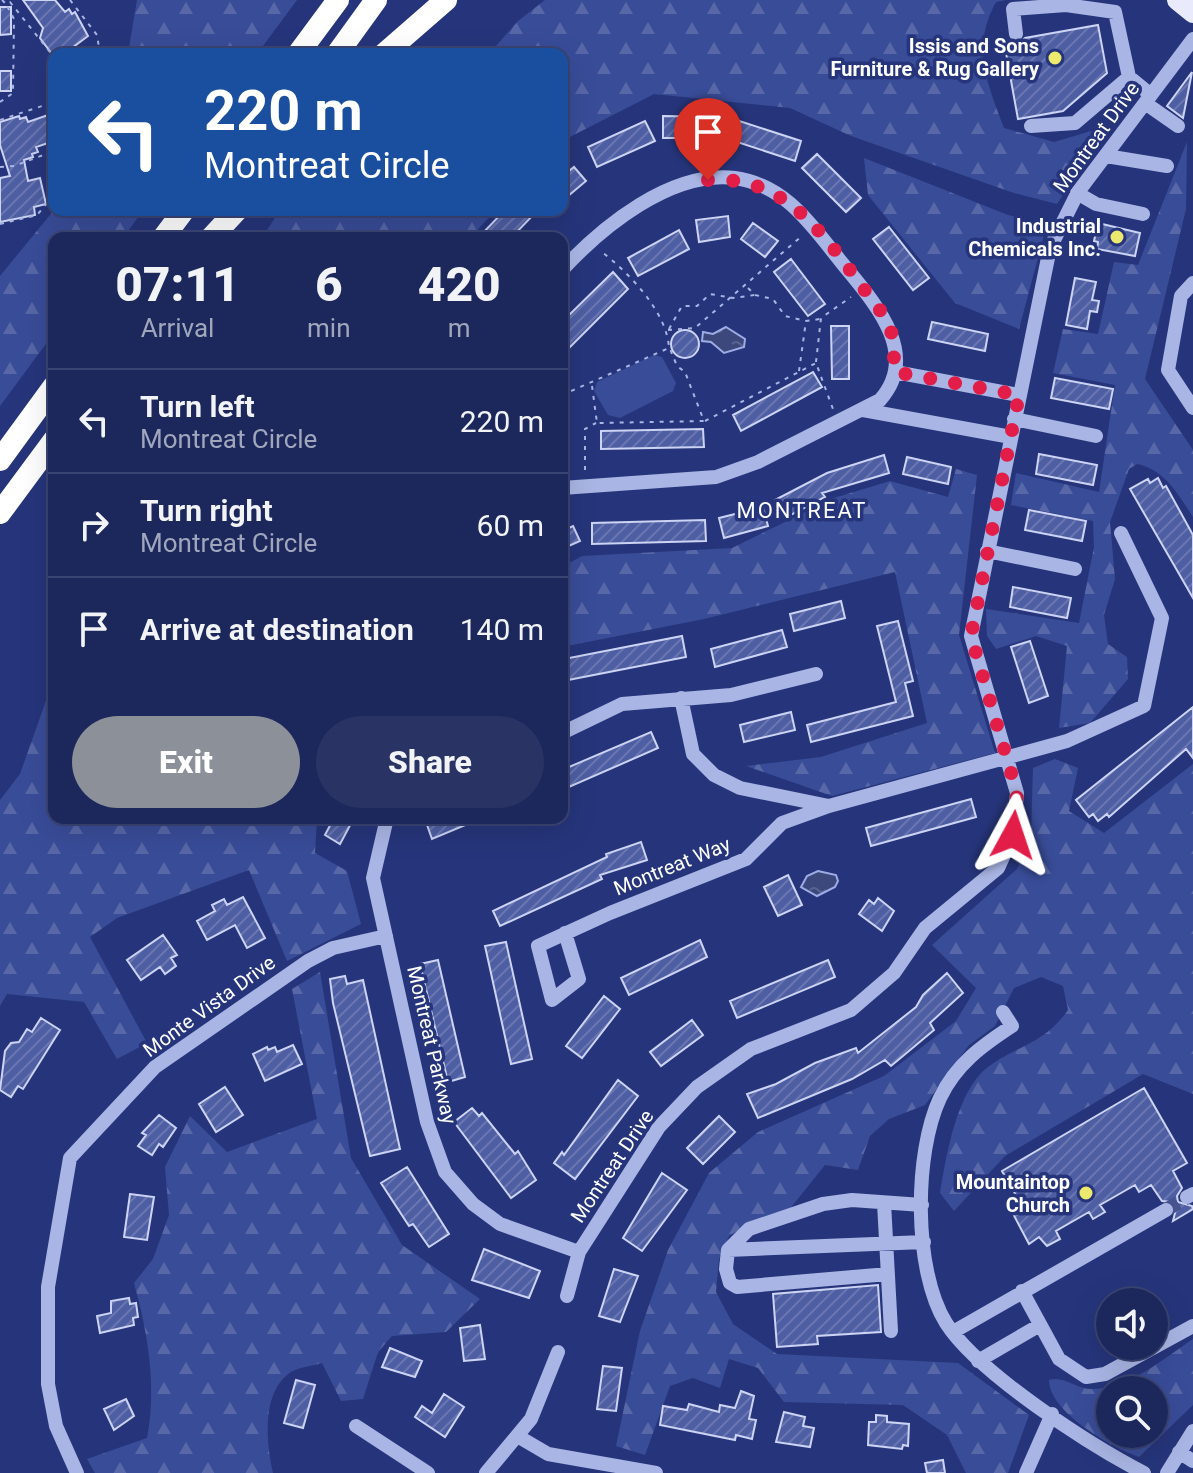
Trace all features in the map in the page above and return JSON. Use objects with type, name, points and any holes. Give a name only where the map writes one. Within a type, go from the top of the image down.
[{"type":"highway","points":[[302,48],[338,0]]},
{"type":"highway","points":[[341,48],[376,0]]},
{"type":"highway","points":[[391,48],[446,0]]},
{"type":"highway","points":[[217,232],[231,216]]},
{"type":"highway","points":[[0,460],[48,394]]},
{"type":"highway","points":[[0,513],[48,448]]},
{"type":"main road","points":[[1177,0],[1193,13]]},
{"type":"street","points":[[1016,34],[1013,9],[1066,5],[1115,12],[1129,77],[1178,126]]},
{"type":"street","name":"Montreat Drive","points":[[567,1296],[579,1252],[659,1127],[697,1087],[751,1049],[851,1010],[894,973],[925,928],[998,868],[1013,835],[1017,793],[971,636],[1050,248],[1077,193],[1193,39]]},
{"type":"street","points":[[1031,126],[1075,123],[1129,77]]},
{"type":"street","points":[[1106,156],[1167,166]]},
{"type":"street","points":[[568,264],[621,215],[684,185],[734,178],[774,191],[794,204],[883,314],[892,334],[895,372],[891,388],[863,410],[758,462],[716,477],[568,487]]},
{"type":"street","points":[[1077,193],[1096,204],[1143,214]]},
{"type":"street","points":[[1193,283],[1181,296],[1168,370],[1193,408]]},
{"type":"street","points":[[895,372],[1019,395]]},
{"type":"street","points":[[863,410],[1011,437]]},
{"type":"street","points":[[1014,419],[1096,436]]},
{"type":"street","name":"Montreat Way","points":[[565,933],[746,859],[782,823],[829,806],[1067,741],[1144,706],[1162,618],[1121,533]]},
{"type":"street","points":[[987,551],[1075,569]]},
{"type":"street","points":[[568,730],[622,704],[731,695],[816,674]]},
{"type":"street","name":"Montreat Way","points":[[681,698],[693,754],[714,775],[740,788],[829,806]]},
{"type":"street","name":"Montreat Parkway","points":[[386,824],[373,878],[427,1122],[445,1172],[473,1204],[500,1224],[579,1252]]},
{"type":"street","name":"Monte Vista Drive","points":[[77,1473],[56,1426],[48,1384],[48,1287],[70,1158],[155,1067],[308,961],[333,948],[386,936]]},
{"type":"street","points":[[1003,1012],[1012,1026],[972,1052],[940,1098],[924,1160],[924,1242],[937,1304],[953,1332],[978,1361],[1052,1414],[1144,1473]]},
{"type":"street","points":[[888,1274],[737,1287],[730,1283],[726,1269],[728,1250],[749,1229],[823,1204],[852,1200],[922,1205]]},
{"type":"street","points":[[884,1203],[891,1331]]},
{"type":"street","points":[[953,1332],[1166,1210]]},
{"type":"street","points":[[728,1250],[924,1242]]},
{"type":"street","points":[[1022,1291],[1063,1364],[1094,1378],[1193,1326]]},
{"type":"street","points":[[978,1361],[1040,1325]]},
{"type":"street","points":[[486,1473],[519,1437],[542,1399],[558,1352]]},
{"type":"street","points":[[1026,1473],[1052,1414]]},
{"type":"street","points":[[356,1426],[428,1473]]},
{"type":"street","points":[[1167,1473],[1193,1431]]},
{"type":"street","points":[[519,1437],[548,1454],[656,1473]]},
{"type":"street","points":[[1179,1452],[1193,1461]]},
{"type":"path","points":[[0,102],[13,93],[14,19],[2,0]]},
{"type":"path","points":[[70,0],[97,35],[99,48]]},
{"type":"path","points":[[6,4],[10,2],[48,50]]},
{"type":"path","points":[[0,120],[48,104]]},
{"type":"path","points":[[0,167],[14,166],[48,153]]},
{"type":"path","points":[[0,224],[37,215],[48,202],[47,184]]},
{"type":"path","points":[[668,330],[695,328],[747,287],[812,226]]},
{"type":"path","points":[[589,242],[621,266],[668,330],[669,348],[677,366],[685,372],[704,421]]},
{"type":"path","points":[[747,287],[755,295]]},
{"type":"path","points":[[668,330],[682,306],[697,306],[710,294],[733,298],[755,295],[773,299],[785,316],[806,321],[821,318],[864,290]]},
{"type":"path","points":[[821,318],[820,349],[816,363],[839,422]]},
{"type":"path","points":[[799,372],[806,321]]},
{"type":"path","points":[[568,393],[669,348]]},
{"type":"path","points":[[586,485],[584,435],[590,425],[704,421],[816,363]]},
{"type":"path","points":[[592,383],[597,423]]},
{"type":"green space","points":[[137,0],[297,0],[261,48],[129,48]]},
{"type":"green space","points":[[545,0],[1006,0],[996,2],[988,18],[983,50],[987,80],[1004,128],[1054,142],[1108,126],[1057,204],[1014,193],[851,136],[790,108],[654,94],[568,138],[568,48],[494,48],[518,21]]},
{"type":"green space","points":[[1187,142],[1186,209],[1145,379],[1193,450],[1193,517],[1170,484],[1155,471],[1137,464],[1129,469],[1110,522],[1115,579],[1104,615],[1108,644],[1127,657],[1128,679],[1090,723],[1059,728],[1067,646],[1036,636],[996,649],[987,636],[986,609],[1079,623],[1094,547],[1093,521],[1011,505],[1016,473],[1099,492],[1115,385],[1053,373],[1063,329],[1098,334],[1114,262],[1138,265]]},
{"type":"green space","points":[[864,158],[1008,215],[1047,224],[1019,329],[955,303],[868,195]]},
{"type":"green space","points":[[49,216],[139,216],[127,232],[48,232],[48,341],[0,406],[0,276]]},
{"type":"green space","points":[[276,216],[490,216],[476,232],[266,232]]},
{"type":"green space","points":[[654,355],[662,357],[676,383],[673,391],[620,418],[608,415],[594,391],[597,382]]},
{"type":"green space","points":[[956,469],[977,475],[959,635],[995,753],[832,796],[746,766],[821,757],[927,723],[895,572],[704,619],[568,646],[568,564],[582,556],[732,548],[834,498],[890,481],[948,497]]},
{"type":"green space","points":[[48,695],[48,824],[317,824],[315,853],[347,871],[361,924],[287,961],[249,870],[117,918],[90,937],[147,1043],[117,1059],[84,1002],[7,994],[0,1006],[0,800],[20,774]]},
{"type":"green space","points":[[1055,759],[1078,768],[1069,811],[1104,833],[1193,764],[1193,1094],[1143,1074],[1005,1156],[954,1211],[940,1193],[955,1125],[968,1091],[988,1067],[1040,1037],[1068,1010],[1063,986],[1041,977],[1014,988],[995,1026],[969,1045],[925,1105],[889,1119],[870,1136],[858,1170],[825,1165],[788,1211],[751,1223],[729,1236],[719,1259],[716,1292],[733,1324],[777,1354],[958,1363],[1029,1415],[1008,1473],[966,1473],[947,1435],[903,1405],[784,1402],[758,1368],[729,1359],[720,1388],[693,1378],[670,1386],[645,1455],[616,1446],[640,1331],[668,1250],[709,1173],[758,1132],[884,1076],[956,1021],[976,988],[932,945],[1017,869],[1031,836],[1033,768]]},
{"type":"green space","points":[[320,972],[351,1158],[402,1245],[480,1299],[446,1332],[392,1336],[378,1352],[363,1399],[341,1401],[322,1363],[291,1372],[281,1381],[270,1405],[268,1433],[273,1473],[95,1473],[87,1459],[147,1438],[151,1399],[150,1360],[134,1283],[153,1259],[169,1215],[165,1167],[190,1116],[227,1152],[317,1119],[292,989]]},
{"type":"green space","points":[[1193,1339],[1193,1405],[1168,1429],[1168,1376],[1136,1376],[1162,1360],[1168,1360],[1168,1356]]},
{"type":"green space","points":[[1049,1380],[1096,1389],[1096,1436],[1059,1404]]},
{"type":"green space","points":[[1120,1448],[1148,1448],[1139,1457]]},
{"type":"water","points":[[726,327],[745,339],[744,347],[724,353],[711,342],[702,341],[703,332],[713,334]]},
{"type":"water","points":[[818,871],[836,875],[838,881],[835,887],[817,896],[801,887],[807,876]]},
{"type":"building","points":[[23,0],[55,0],[65,12],[69,9],[72,14],[75,12],[88,36],[72,48],[48,49],[40,38],[43,28]]},
{"type":"building","points":[[0,7],[11,7],[11,34],[0,35]]},
{"type":"building","name":"Issis and Sons Furniture & Rug Gallery","points":[[1098,25],[1107,73],[1063,111],[1018,119],[1004,42],[1018,44],[1025,38]]},
{"type":"building","points":[[0,71],[11,71],[11,91],[0,91]]},
{"type":"building","points":[[1192,72],[1183,118],[1167,106]]},
{"type":"building","points":[[48,115],[48,143],[36,147],[38,152],[24,160],[28,181],[40,178],[46,204],[34,207],[35,215],[0,222],[0,178],[10,176],[0,145],[0,122],[19,116],[20,119],[26,117],[28,122]]},
{"type":"building","points":[[663,116],[727,117],[801,141],[795,161],[725,138],[663,138]]},
{"type":"building","points":[[645,121],[655,141],[597,167],[588,147]]},
{"type":"building","points":[[817,154],[861,198],[846,212],[802,168]]},
{"type":"building","points":[[574,167],[586,181],[568,196],[568,170]]},
{"type":"building","points":[[499,216],[532,216],[517,232],[484,232]]},
{"type":"building","points":[[728,216],[730,237],[699,242],[696,220]]},
{"type":"building","points":[[753,223],[778,241],[765,257],[741,239]]},
{"type":"building","name":"Industrial Chemicals Inc.","points":[[1098,223],[1140,233],[1135,256],[1097,249],[1098,242],[1094,241]]},
{"type":"building","points":[[889,227],[929,278],[913,290],[873,239]]},
{"type":"building","points":[[679,230],[689,249],[638,276],[628,258]]},
{"type":"building","points":[[791,259],[825,304],[808,316],[774,272]]},
{"type":"building","points":[[613,272],[628,289],[568,349],[568,316]]},
{"type":"building","points":[[1075,278],[1096,282],[1092,300],[1099,301],[1097,312],[1090,311],[1087,329],[1066,325]]},
{"type":"building","points":[[932,322],[988,334],[985,351],[928,339]]},
{"type":"building","points":[[831,326],[849,326],[849,379],[832,379]]},
{"type":"building","points":[[685,330],[695,334],[699,344],[695,354],[685,358],[675,354],[671,344],[675,334]]},
{"type":"building","points":[[813,372],[822,387],[741,431],[733,415]]},
{"type":"building","points":[[1055,378],[1113,389],[1109,409],[1051,398]]},
{"type":"building","points":[[703,429],[704,447],[601,449],[601,431]]},
{"type":"building","points":[[1039,454],[1097,465],[1093,485],[1036,474]]},
{"type":"building","points":[[884,455],[889,473],[822,493],[825,497],[785,518],[775,500],[827,473]]},
{"type":"building","points":[[907,457],[951,467],[948,484],[903,474]]},
{"type":"building","points":[[1158,478],[1163,488],[1166,486],[1193,535],[1193,598],[1130,489],[1148,479],[1150,483]]},
{"type":"building","points":[[763,507],[768,526],[724,538],[719,518]]},
{"type":"building","points":[[1029,510],[1086,521],[1082,541],[1025,530]]},
{"type":"building","points":[[705,520],[706,541],[592,544],[592,523]]},
{"type":"building","points":[[573,526],[580,541],[568,546],[568,528]]},
{"type":"building","points":[[1013,587],[1071,598],[1067,618],[1010,607]]},
{"type":"building","points":[[841,601],[845,618],[794,631],[790,614]]},
{"type":"building","points":[[898,621],[913,681],[905,683],[913,716],[811,742],[807,725],[896,702],[877,626]]},
{"type":"building","points":[[782,630],[787,647],[715,667],[711,649]]},
{"type":"building","points":[[682,636],[686,657],[568,680],[568,658]]},
{"type":"building","points":[[1030,641],[1048,696],[1029,703],[1011,647]]},
{"type":"building","points":[[1193,707],[1193,758],[1186,749],[1109,817],[1107,814],[1098,821],[1093,814],[1089,817],[1076,800]]},
{"type":"building","points":[[791,712],[795,730],[744,742],[740,725]]},
{"type":"building","points":[[651,732],[658,748],[568,787],[568,767]]},
{"type":"building","points":[[971,799],[976,817],[871,846],[866,828]]},
{"type":"building","points":[[331,824],[351,824],[340,844],[325,835]]},
{"type":"building","points":[[427,824],[468,824],[432,839]]},
{"type":"building","points":[[641,842],[647,860],[600,875],[602,879],[500,926],[493,911],[607,857],[606,854]]},
{"type":"building","points":[[788,875],[802,905],[778,916],[764,887]]},
{"type":"building","points":[[243,897],[265,938],[247,948],[235,925],[207,940],[197,921],[215,911],[212,905],[224,899],[227,905]]},
{"type":"building","points":[[878,898],[894,911],[882,931],[859,914],[869,900],[874,904]]},
{"type":"building","points":[[163,935],[177,955],[171,958],[176,966],[165,974],[160,967],[141,980],[127,960]]},
{"type":"building","points":[[700,940],[707,957],[629,995],[621,978]]},
{"type":"building","points":[[506,942],[532,1059],[511,1064],[485,946]]},
{"type":"building","points":[[438,960],[465,1077],[448,1082],[420,964]]},
{"type":"building","points":[[828,960],[835,977],[737,1018],[730,1001]]},
{"type":"building","points":[[947,973],[963,993],[930,1023],[934,1030],[891,1066],[885,1060],[852,1079],[758,1118],[747,1094],[776,1084],[815,1063],[856,1048],[858,1053],[916,1007],[923,995]]},
{"type":"building","points":[[345,976],[347,984],[363,980],[400,1149],[370,1156],[333,1003],[330,979]]},
{"type":"building","points":[[604,996],[620,1009],[582,1058],[566,1046]]},
{"type":"building","points":[[41,1018],[60,1030],[23,1089],[18,1086],[11,1097],[0,1090],[5,1051],[11,1043],[19,1042],[27,1029],[32,1032]]},
{"type":"building","points":[[692,1020],[703,1035],[661,1066],[650,1052]]},
{"type":"building","points":[[293,1045],[302,1064],[265,1081],[253,1054],[267,1047],[268,1050],[275,1047],[277,1052]]},
{"type":"building","points":[[618,1080],[638,1096],[575,1179],[554,1163],[562,1152],[564,1155]]},
{"type":"building","points":[[225,1087],[243,1115],[216,1132],[199,1104]]},
{"type":"building","points":[[1144,1088],[1187,1163],[1173,1171],[1182,1188],[1177,1196],[1178,1202],[1193,1209],[1173,1221],[1176,1209],[1172,1202],[1162,1201],[1151,1185],[1139,1192],[1135,1185],[1100,1205],[1105,1212],[1093,1219],[1089,1212],[1056,1231],[1060,1239],[1047,1246],[1039,1237],[1029,1244],[1009,1206],[1019,1201],[1002,1171]]},
{"type":"building","points":[[472,1108],[479,1116],[482,1113],[515,1154],[518,1151],[536,1180],[511,1198],[454,1122]]},
{"type":"building","points":[[159,1115],[176,1128],[163,1147],[159,1144],[152,1155],[138,1146],[146,1135],[142,1133]]},
{"type":"building","points":[[719,1116],[735,1132],[703,1164],[687,1148]]},
{"type":"building","points":[[407,1167],[449,1234],[429,1247],[413,1224],[409,1226],[381,1183]]},
{"type":"building","points":[[662,1173],[687,1190],[642,1251],[623,1238]]},
{"type":"building","points":[[130,1194],[154,1197],[147,1240],[124,1237]]},
{"type":"building","points":[[484,1249],[540,1271],[529,1298],[472,1280]]},
{"type":"building","points":[[614,1269],[638,1276],[620,1322],[599,1316]]},
{"type":"building","points":[[878,1285],[881,1332],[817,1336],[818,1344],[777,1347],[773,1294]]},
{"type":"building","points":[[129,1298],[130,1304],[136,1303],[138,1317],[133,1318],[134,1325],[100,1333],[97,1316],[111,1313],[111,1301]]},
{"type":"building","points":[[480,1325],[485,1359],[464,1361],[460,1328]]},
{"type":"building","points":[[390,1348],[422,1361],[415,1377],[382,1367]]},
{"type":"building","points":[[603,1366],[622,1368],[616,1411],[597,1409]]},
{"type":"building","points":[[296,1380],[315,1385],[303,1428],[284,1423]]},
{"type":"building","points":[[741,1391],[754,1396],[749,1419],[756,1420],[752,1439],[736,1435],[735,1440],[660,1425],[663,1406],[687,1410],[689,1404],[719,1412],[720,1405],[735,1408]]},
{"type":"building","points":[[444,1394],[464,1407],[445,1437],[415,1417],[422,1406],[432,1413]]},
{"type":"building","points":[[126,1399],[134,1416],[114,1430],[104,1409]]},
{"type":"building","points":[[784,1412],[805,1417],[803,1426],[814,1428],[810,1447],[776,1442]]},
{"type":"building","points":[[876,1415],[887,1416],[887,1422],[909,1424],[908,1446],[903,1445],[902,1449],[868,1445],[869,1422],[876,1422]]},
{"type":"building","points":[[943,1460],[945,1473],[927,1473],[925,1463]]},
{"type":"tunnel","points":[[1166,1210],[1187,1197]]},
{"type":"place","name":"Issis and Sons Furniture & Rug Gallery","points":[[1055,58]]},
{"type":"place","name":"Industrial Chemicals Inc.","points":[[1117,237]]},
{"type":"place","name":"Mountaintop Church","points":[[1086,1193]]},
{"type":"district","name":"MONTREAT","points":[[802,510]]},
{"type":"route","points":[[708,180],[734,178],[754,183],[794,204],[883,314],[892,334],[895,372],[1019,395],[971,636],[1017,793],[1013,835]]}]
